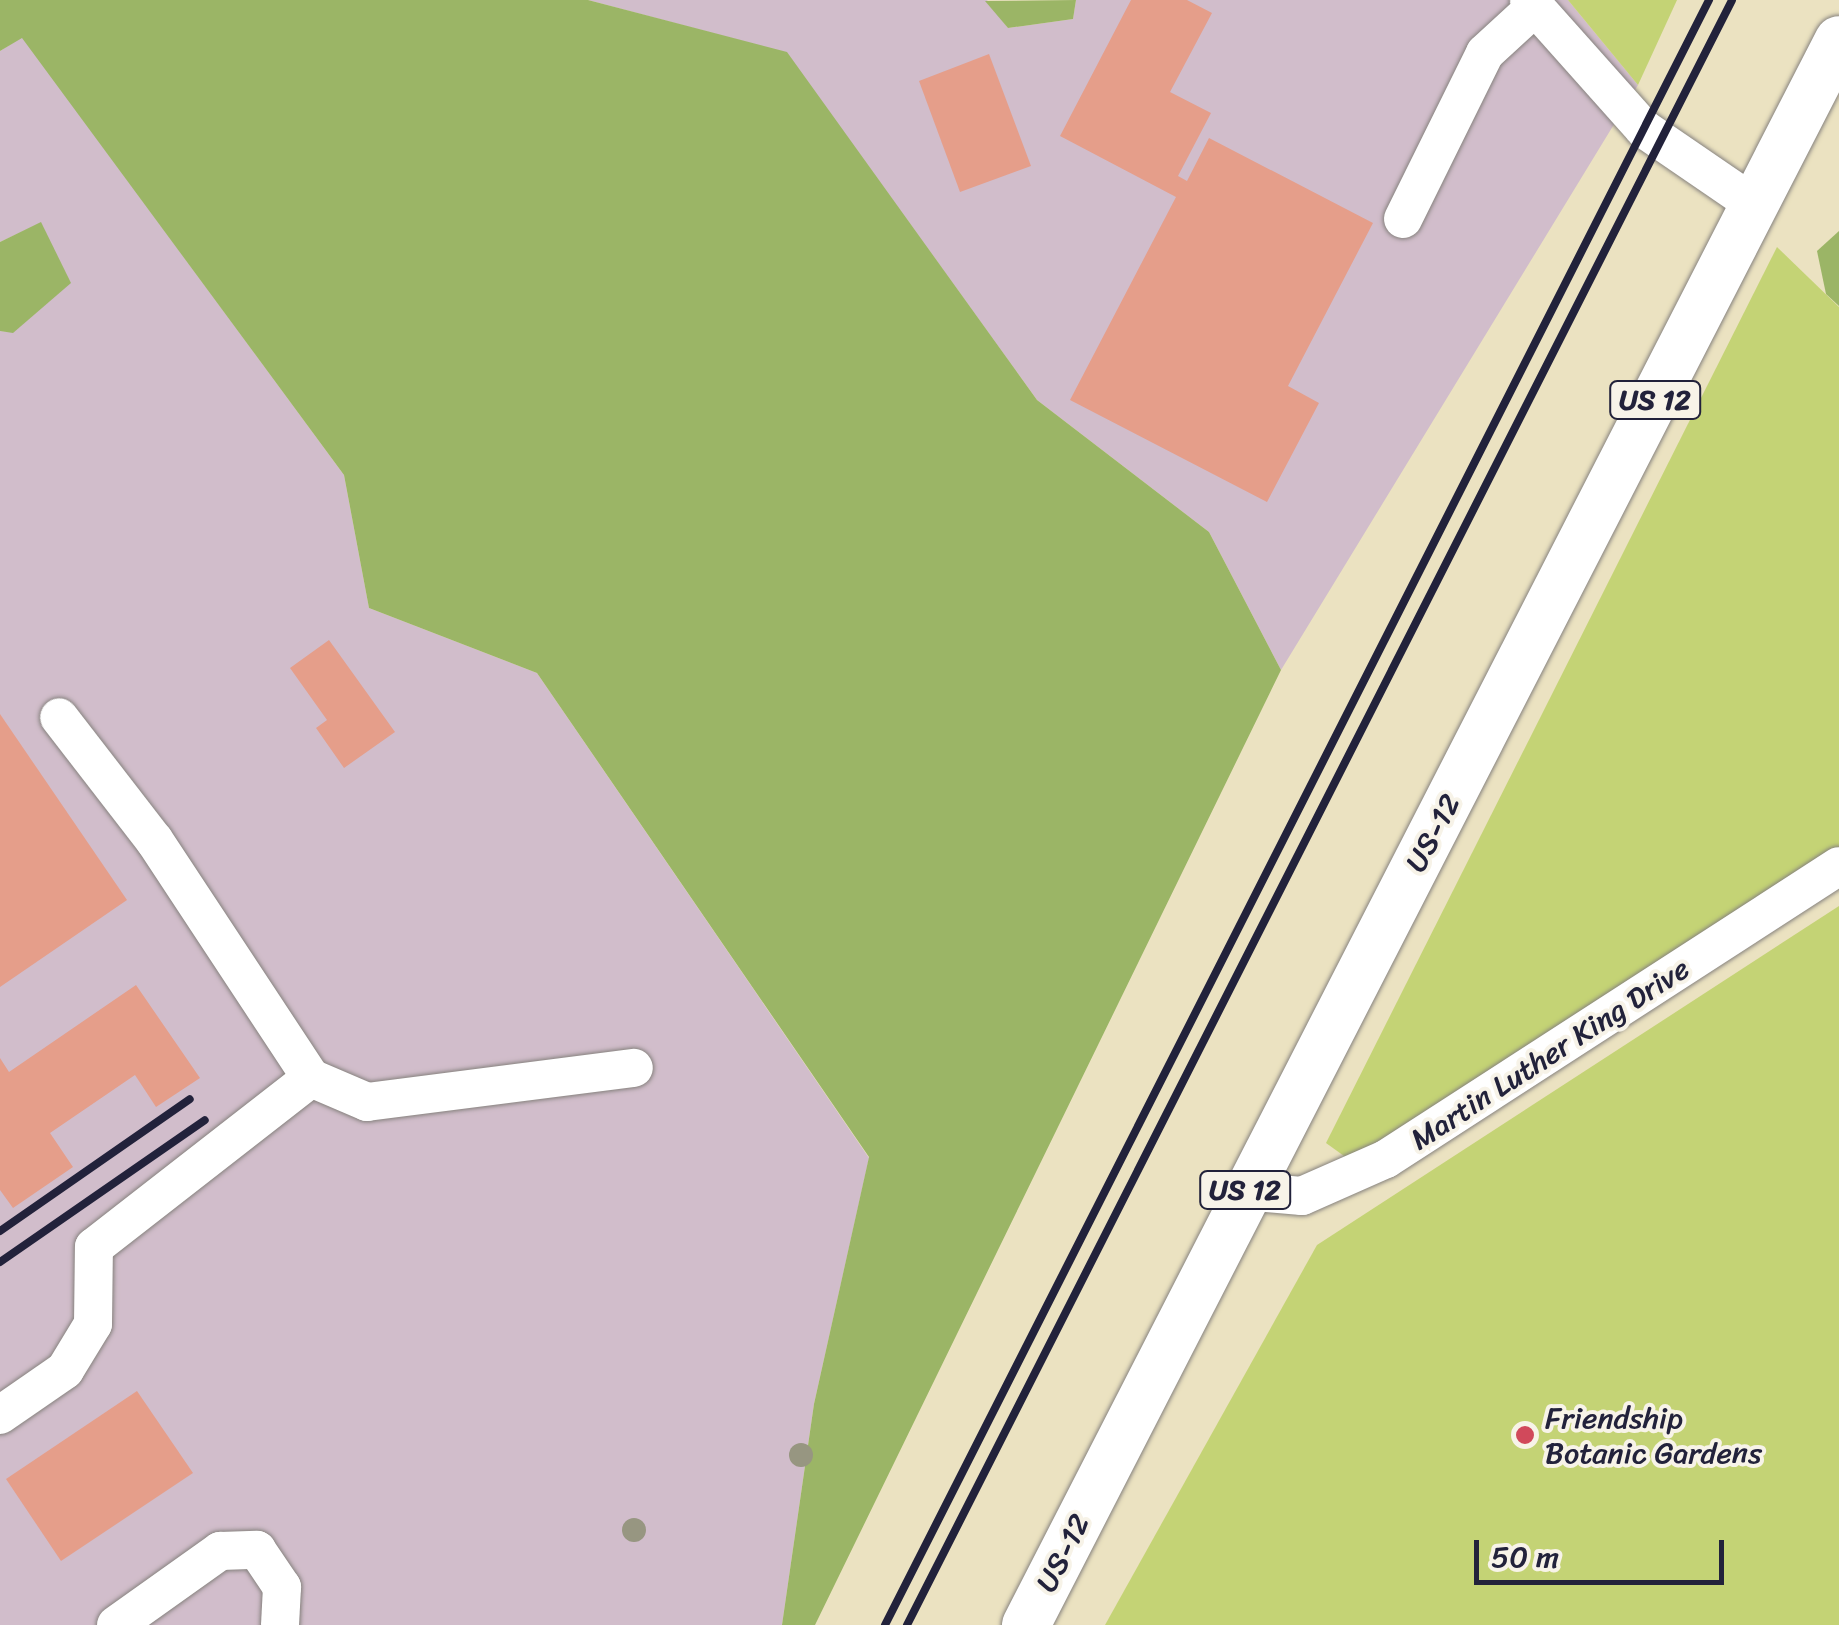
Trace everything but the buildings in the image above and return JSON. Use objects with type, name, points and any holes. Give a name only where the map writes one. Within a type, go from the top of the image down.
[{"type":"main road","name":"US-12","points":[[1026,1625],[1244,1192],[1839,40]]},
{"type":"street","points":[[1403,220],[1485,53],[1532,4],[1644,129],[1755,204]]},
{"type":"street","points":[[59,717],[154,840],[310,1078],[367,1102],[634,1068]]},
{"type":"street","name":"Martin Luther King Drive","points":[[1244,1192],[1302,1196],[1386,1159],[1839,866]]},
{"type":"street","points":[[0,1415],[65,1370],[93,1324],[94,1247],[310,1078]]},
{"type":"street","points":[[116,1625],[220,1550],[258,1550],[282,1586],[280,1625]]},
{"type":"shaded area","points":[[588,0],[987,0],[1008,28],[1073,19],[1076,0],[1568,0],[1638,85],[1281,670],[1209,532],[1037,400],[787,53]]},
{"type":"shaded area","points":[[22,37],[344,475],[369,608],[537,673],[869,1158],[814,1404],[782,1625],[0,1625],[0,331],[13,332],[41,223],[0,242],[0,51]]},
{"type":"green space","points":[[0,0],[588,0],[787,52],[1037,400],[1209,532],[1281,670],[815,1625],[782,1625],[814,1404],[869,1157],[537,673],[369,608],[344,475],[22,38],[0,51]]},
{"type":"green space","points":[[1076,0],[1073,19],[1008,28],[985,1]]},
{"type":"green space","points":[[1568,0],[1677,0],[1638,85]]},
{"type":"green space","points":[[41,222],[71,283],[13,333],[0,331],[0,242]]},
{"type":"green space","points":[[1839,231],[1839,306],[1826,294],[1817,251]]},
{"type":"green space","points":[[1777,247],[1839,307],[1839,847],[1386,1147],[1351,1161],[1326,1143]]},
{"type":"green space","name":"Friendship Botanic Gardens","points":[[1839,906],[1839,1625],[1105,1625],[1317,1245]]},
{"type":"railway","points":[[885,1625],[1709,0]]},
{"type":"railway","points":[[907,1625],[1732,0]]},
{"type":"railway","points":[[0,1231],[190,1099]]},
{"type":"railway","points":[[0,1262],[205,1120]]},
{"type":"place","name":"Friendship Botanic Gardens","points":[[1525,1435]]}]
